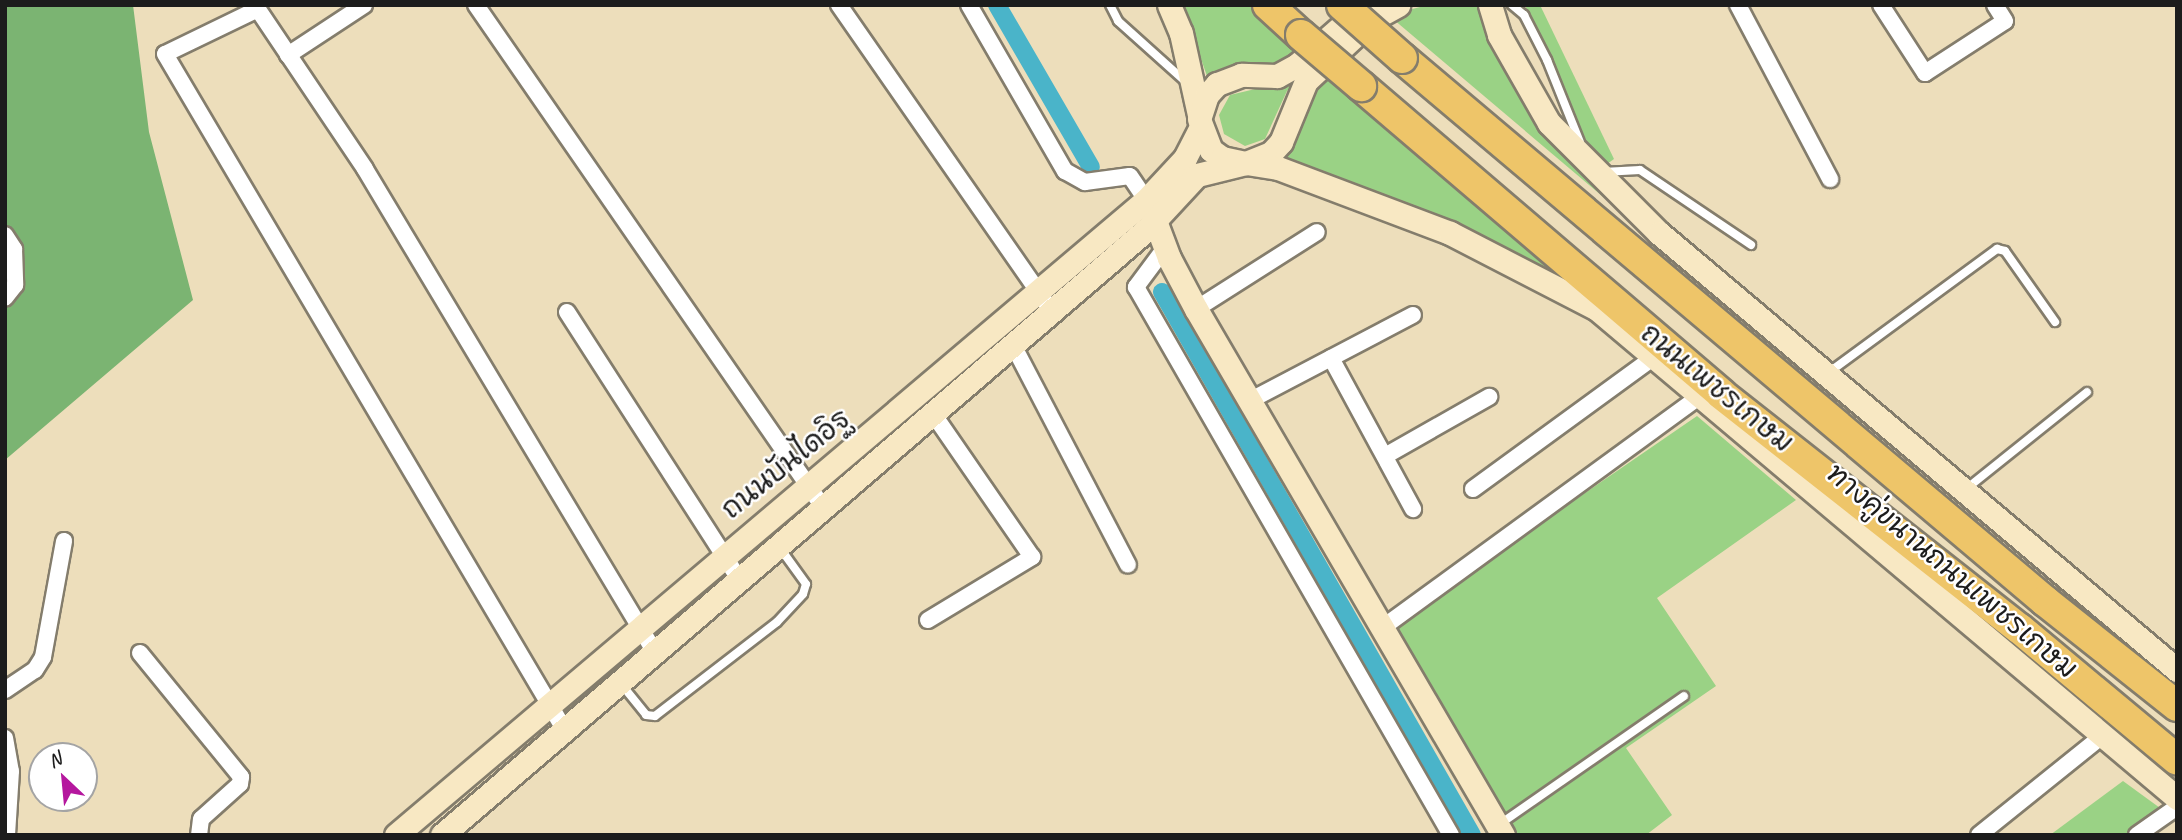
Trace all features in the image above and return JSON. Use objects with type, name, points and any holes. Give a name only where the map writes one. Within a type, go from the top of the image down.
[{"type":"highway","name":"ถนนเพชรเกษม","points":[[1268,5],[1721,394],[2020,629],[2177,760]]},
{"type":"highway","name":"ถนนเพชรเกษม","points":[[1342,5],[2177,706]]},
{"type":"main road","points":[[1169,5],[1195,89],[1200,124]]},
{"type":"main road","name":"ถนนบันไดอิฐ","points":[[442,835],[1012,342],[1052,311],[1151,210],[1185,158],[1200,124],[1207,95],[1217,84],[1241,75],[1277,76],[1297,65],[1366,5]]},
{"type":"main road","points":[[1246,163],[1265,158],[1282,142],[1306,81],[1373,19],[1398,5]]},
{"type":"main road","points":[[1490,5],[1499,35],[1549,123],[1660,233],[2177,670]]},
{"type":"main road","name":"ทางคู่ขนานถนนเพชรเกษม","points":[[1200,124],[1211,149],[1222,158],[1279,169],[1450,233],[1597,309],[2177,798]]},
{"type":"main road","name":"ถนนบันไดอิฐ","points":[[396,835],[550,705],[639,625],[1038,291],[1197,175],[1246,163]]},
{"type":"main road","points":[[1151,210],[1165,247],[1196,309],[1500,830]]},
{"type":"street","points":[[288,55],[364,5]]},
{"type":"street","points":[[475,5],[823,507]]},
{"type":"street","points":[[839,5],[1052,311]]},
{"type":"street","points":[[969,5],[1065,171],[1085,182],[1130,176],[1151,210]]},
{"type":"street","points":[[1738,5],[1830,179]]},
{"type":"street","points":[[1881,5],[1925,73],[2006,21],[1995,5]]},
{"type":"street","points":[[564,729],[165,54],[257,7],[365,169],[654,651]]},
{"type":"street","points":[[1196,309],[1317,232]]},
{"type":"street","points":[[5,235],[14,249],[15,285],[5,298]]},
{"type":"street","points":[[1165,247],[1136,287],[1451,835]]},
{"type":"street","points":[[568,313],[739,579]]},
{"type":"street","points":[[1249,401],[1413,315]]},
{"type":"street","points":[[1012,342],[1128,565]]},
{"type":"street","points":[[1473,489],[1654,357]]},
{"type":"street","points":[[1331,358],[1413,509]]},
{"type":"street","points":[[1382,628],[1700,396]]},
{"type":"street","points":[[1385,456],[1489,397]]},
{"type":"street","points":[[928,620],[1032,557],[932,412]]},
{"type":"street","points":[[5,690],[35,670],[43,657],[64,541]]},
{"type":"street","points":[[140,653],[241,777],[240,784],[201,820],[199,835]]},
{"type":"street","points":[[1979,835],[2102,736]]},
{"type":"street","points":[[5,738],[10,771],[7,835]]},
{"type":"street","points":[[2137,835],[2177,807]]},
{"type":"lane","points":[[1110,5],[1118,22],[1195,89]]},
{"type":"lane","points":[[1512,5],[1524,15],[1547,60],[1595,169],[1640,170],[1751,245]]},
{"type":"lane","points":[[1826,375],[1997,250],[2005,251],[2054,322]]},
{"type":"lane","points":[[1964,491],[2087,392]]},
{"type":"lane","points":[[619,681],[646,715],[655,716],[777,622],[803,594],[806,584],[778,546]]},
{"type":"lane","points":[[1500,830],[1684,696]]},
{"type":"green space","points":[[5,5],[133,5],[149,132],[193,300],[5,460]]},
{"type":"green space","points":[[1182,5],[1254,5],[1299,52],[1277,66],[1228,68],[1207,76]]},
{"type":"green space","points":[[1479,5],[1503,65],[1531,115],[1608,201],[1393,19],[1401,12],[1420,7]]},
{"type":"green space","points":[[1525,5],[1540,5],[1614,159],[1607,164],[1593,156],[1581,134]]},
{"type":"green space","points":[[1307,69],[1287,91],[1265,139],[1245,146],[1224,134],[1219,115],[1230,95],[1281,83]]},
{"type":"green space","points":[[1327,76],[1622,317],[1503,247],[1415,208],[1278,159],[1293,145],[1299,115]]},
{"type":"green space","points":[[1697,416],[1796,500],[1657,598],[1716,686],[1626,748],[1672,815],[1646,835],[1514,835],[1393,625]]},
{"type":"green space","points":[[2123,781],[2171,816],[2144,835],[2050,835]]},
{"type":"waterway","points":[[997,5],[1091,167]]},
{"type":"waterway","points":[[1162,292],[1472,835]]}]
